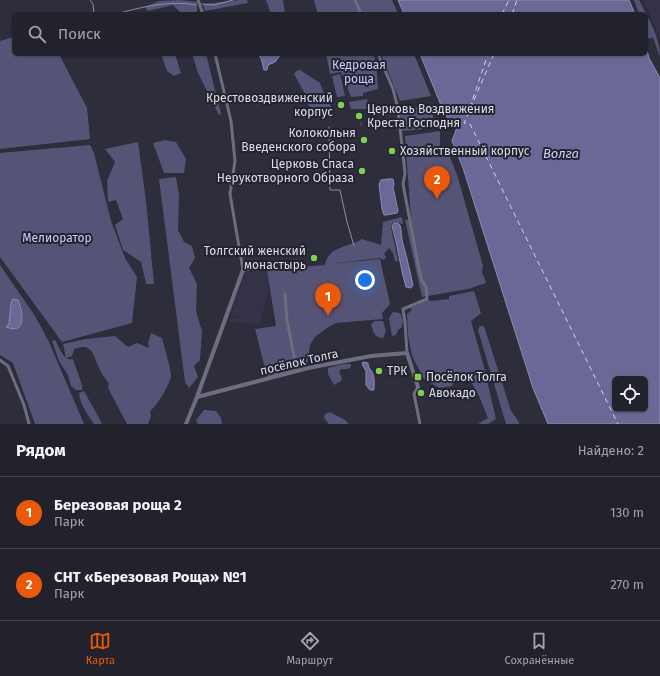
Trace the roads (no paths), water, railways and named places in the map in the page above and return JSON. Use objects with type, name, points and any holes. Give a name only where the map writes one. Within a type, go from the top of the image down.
[{"type":"street","points":[[198,0],[202,12]]},
{"type":"street","points":[[355,0],[360,12]]},
{"type":"street","points":[[186,424],[243,270],[230,194],[235,161],[231,121],[215,56]]},
{"type":"street","points":[[379,56],[393,89],[398,109],[405,173],[403,184],[418,269],[428,294],[427,299],[403,309],[407,353],[418,387],[414,394],[420,424]]},
{"type":"street","points":[[243,270],[298,265]]},
{"type":"street","points":[[285,294],[287,320],[297,371]]},
{"type":"street","name":"посёлок Толга","points":[[197,397],[297,371],[364,358],[407,353]]},
{"type":"street","points":[[0,360],[8,366],[24,405],[29,424]]},
{"type":"water","points":[[398,0],[629,0],[634,12],[403,12]]},
{"type":"water","name":"Волга","points":[[648,54],[660,78],[660,424],[548,424],[533,388],[463,168],[452,141],[457,127],[445,115],[421,56],[648,56]]},
{"type":"water","points":[[259,56],[280,56],[275,62],[268,65],[267,70],[264,70],[261,58]]},
{"type":"water","points":[[393,179],[393,187],[398,211],[397,213],[384,215],[379,184],[381,180]]},
{"type":"water","points":[[394,223],[397,223],[401,227],[402,242],[413,285],[411,288],[406,287],[392,226]]},
{"type":"water","points":[[13,299],[18,300],[22,321],[17,328],[13,329],[6,327],[9,324],[11,303]]},
{"type":"water","points":[[363,362],[368,363],[373,374],[374,390],[370,390],[366,385],[366,371],[362,364]]},
{"type":"waterway","points":[[90,0],[93,4],[94,12]]},
{"type":"waterway","points":[[202,4],[214,5],[233,0]]},
{"type":"waterway","points":[[125,12],[146,7],[176,3],[196,5]]},
{"type":"waterway","points":[[329,127],[330,190],[340,190],[354,246]]},
{"type":"place","name":"Крестовоздвиженский корпус","points":[[341,105]]},
{"type":"place","name":"Церковь Воздвижения Креста Господня","points":[[359,116]]},
{"type":"place","name":"Колокольня Введенского собора","points":[[364,140]]},
{"type":"place","name":"Хозяйственный корпус","points":[[392,151]]},
{"type":"place","name":"Церковь Спаса Нерукотворного Образа","points":[[362,171]]},
{"type":"place","name":"СНТ «Березовая Роща» №1","points":[[437,199]]},
{"type":"place","name":"Толгский женский монастырь","points":[[314,258]]},
{"type":"place","name":"Березовая роща 2","points":[[328,316]]},
{"type":"place","name":"ТРК","points":[[379,371]]},
{"type":"place","name":"Посёлок Толга","points":[[418,377]]},
{"type":"place","name":"Авокадо","points":[[421,393]]},
{"type":"park label","name":"Кедровая роща","points":[[359,72]]},
{"type":"park label","name":"Мелиоратор","points":[[57,238]]}]
